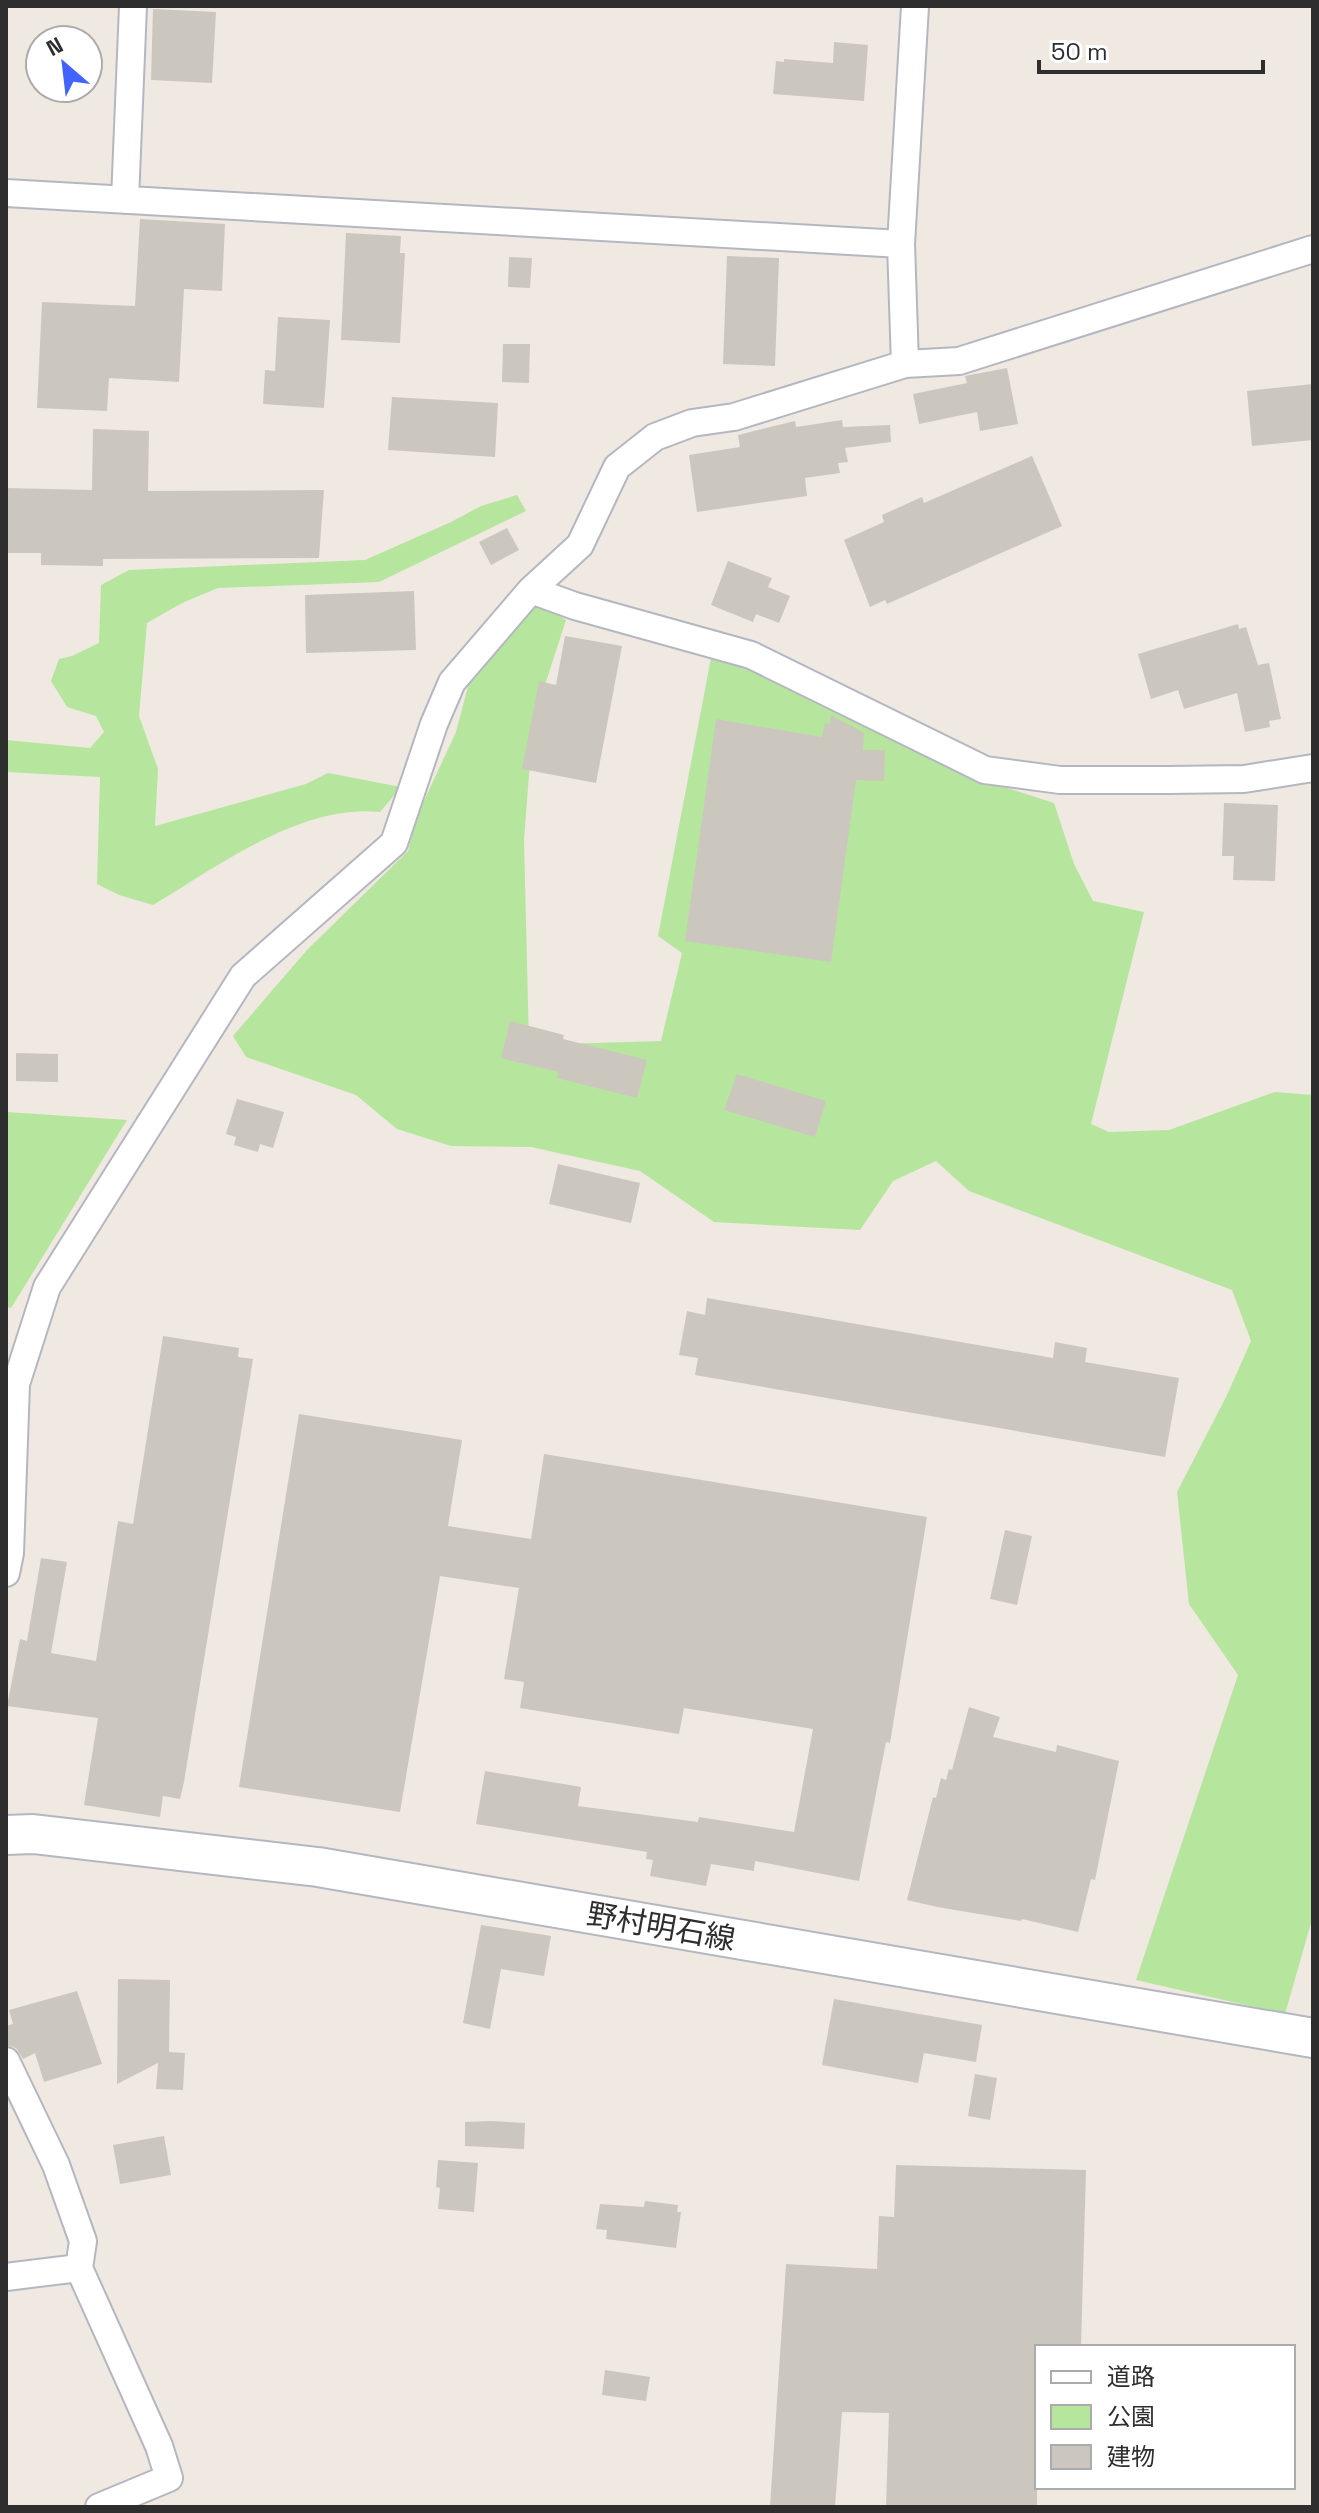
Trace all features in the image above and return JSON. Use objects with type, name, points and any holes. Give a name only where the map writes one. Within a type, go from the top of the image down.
[{"type":"main road","name":"野村明石線","points":[[6,1835],[33,1834],[318,1867],[1313,2038]]},
{"type":"street","points":[[125,200],[133,6]]},
{"type":"street","points":[[905,364],[901,244],[915,6]]},
{"type":"street","points":[[6,193],[901,244]]},
{"type":"street","points":[[6,1573],[10,1553],[16,1384],[47,1287],[243,976],[394,843],[434,724],[452,682],[531,590],[580,545],[617,467],[655,437],[692,423],[734,417],[905,364],[959,361],[1313,249]]},
{"type":"street","points":[[531,590],[575,606],[751,655],[985,770],[1060,780],[1169,780],[1244,779],[1313,768]]},
{"type":"street","points":[[6,2061],[56,2165],[83,2241],[79,2268],[159,2446],[169,2478],[99,2507]]},
{"type":"street","points":[[6,2277],[79,2268]]},
{"type":"green space","points":[[517,495],[526,511],[379,582],[218,588],[182,603],[147,623],[139,716],[158,769],[155,826],[306,784],[328,773],[401,787],[380,812],[350,812],[290,828],[233,856],[153,905],[119,895],[97,884],[100,777],[6,772],[6,740],[90,748],[104,732],[96,716],[67,707],[51,681],[59,659],[99,643],[101,585],[129,570],[365,560],[481,506]]},
{"type":"green space","points":[[531,598],[566,620],[533,722],[524,840],[529,1045],[661,1041],[682,953],[658,936],[711,658],[745,662],[957,772],[1054,803],[1074,864],[1093,901],[1144,912],[1091,1124],[1109,1132],[1169,1130],[1275,1092],[1313,1095],[1313,1916],[1285,2014],[1136,1980],[1238,1675],[1189,1604],[1177,1492],[1251,1341],[1232,1290],[969,1191],[936,1161],[893,1181],[860,1230],[714,1222],[640,1171],[531,1147],[451,1146],[397,1129],[356,1095],[246,1057],[233,1036],[307,950],[408,851],[416,818],[456,732],[472,671]]},
{"type":"green space","points":[[6,1112],[127,1120],[11,1308],[6,1307]]},
{"type":"building","points":[[153,9],[216,12],[212,83],[151,80]]},
{"type":"building","points":[[834,42],[868,45],[864,101],[773,94],[776,61],[833,63]]},
{"type":"building","points":[[140,219],[225,224],[222,291],[184,289],[179,382],[109,378],[107,411],[37,408],[42,302],[135,306]]},
{"type":"building","points":[[346,233],[401,236],[400,253],[405,253],[400,343],[341,340]]},
{"type":"building","points":[[727,256],[779,258],[775,366],[723,364]]},
{"type":"building","points":[[509,257],[532,258],[530,288],[508,287]]},
{"type":"building","points":[[278,317],[330,320],[324,408],[263,404],[265,370],[275,371]]},
{"type":"building","points":[[503,344],[530,344],[529,383],[502,382]]},
{"type":"building","points":[[1007,368],[1018,424],[980,431],[977,412],[919,424],[913,394],[967,383],[965,376]]},
{"type":"building","points":[[1313,384],[1313,440],[1252,446],[1247,391]]},
{"type":"building","points":[[392,397],[498,403],[495,457],[388,450]]},
{"type":"building","points":[[842,420],[843,427],[890,425],[891,442],[845,448],[848,462],[838,463],[840,473],[805,478],[807,496],[697,512],[689,455],[740,447],[738,435],[795,421],[796,427]]},
{"type":"building","points":[[93,429],[149,431],[148,491],[324,490],[319,558],[103,559],[103,566],[41,565],[41,553],[6,553],[6,488],[92,490]]},
{"type":"building","points":[[1032,456],[1062,526],[887,604],[885,600],[870,607],[844,540],[884,522],[882,515],[922,497],[924,503]]},
{"type":"building","points":[[507,528],[519,550],[491,565],[479,542]]},
{"type":"building","points":[[728,561],[772,578],[768,587],[790,596],[779,623],[756,614],[753,622],[711,605]]},
{"type":"building","points":[[414,591],[416,650],[306,653],[305,595]]},
{"type":"building","points":[[1238,624],[1239,629],[1246,627],[1258,665],[1269,663],[1281,719],[1269,721],[1270,727],[1245,732],[1237,693],[1184,709],[1178,690],[1151,699],[1138,654]]},
{"type":"building","points":[[565,636],[622,646],[596,783],[522,769],[539,681],[556,685]]},
{"type":"building","points":[[831,715],[864,733],[863,750],[885,750],[884,781],[856,780],[831,962],[685,941],[716,719],[822,737],[825,723],[830,724]]},
{"type":"building","points":[[1224,803],[1278,805],[1275,881],[1233,880],[1234,856],[1222,856]]},
{"type":"building","points":[[510,1021],[564,1035],[563,1039],[647,1060],[637,1098],[557,1078],[558,1072],[501,1058]]},
{"type":"building","points":[[16,1053],[58,1054],[58,1082],[16,1081]]},
{"type":"building","points":[[737,1074],[826,1101],[815,1137],[724,1110]]},
{"type":"building","points":[[237,1099],[284,1112],[273,1148],[260,1144],[258,1152],[234,1145],[236,1137],[226,1134]]},
{"type":"building","points":[[558,1164],[640,1183],[631,1223],[549,1204]]},
{"type":"building","points":[[707,1298],[1053,1358],[1055,1342],[1087,1348],[1085,1362],[1179,1378],[1165,1457],[695,1375],[698,1358],[679,1355],[687,1311],[705,1315]]},
{"type":"building","points":[[163,1336],[239,1348],[238,1357],[253,1359],[184,1782],[180,1799],[163,1796],[160,1817],[84,1805],[98,1718],[7,1706],[20,1639],[27,1641],[41,1558],[67,1562],[51,1653],[96,1661],[118,1521],[133,1524]]},
{"type":"building","points":[[299,1414],[462,1440],[448,1526],[531,1539],[544,1454],[927,1517],[890,1743],[886,1742],[859,1881],[755,1861],[754,1871],[711,1864],[706,1886],[650,1876],[653,1860],[646,1859],[647,1852],[476,1824],[485,1771],[581,1787],[578,1806],[698,1822],[699,1817],[794,1832],[813,1729],[684,1708],[679,1734],[520,1708],[524,1682],[504,1679],[519,1588],[440,1576],[400,1812],[239,1787]]},
{"type":"building","points":[[1005,1530],[1032,1536],[1017,1605],[990,1599]]},
{"type":"building","points":[[969,1707],[1000,1717],[993,1737],[1056,1752],[1057,1745],[1119,1761],[1095,1880],[1091,1879],[1078,1932],[1022,1919],[907,1900],[933,1797],[936,1798],[941,1778],[946,1780],[949,1769],[952,1770]]},
{"type":"building","points":[[481,1925],[551,1936],[544,1976],[501,1969],[490,2029],[463,2023]]},
{"type":"building","points":[[118,1979],[170,1980],[169,2052],[185,2053],[183,2090],[156,2089],[158,2063],[117,2084]]},
{"type":"building","points":[[77,1991],[102,2064],[44,2082],[35,2053],[23,2059],[16,2048],[6,2045],[6,2026],[13,2024],[9,2010]]},
{"type":"building","points":[[834,1999],[982,2025],[976,2062],[924,2053],[918,2083],[822,2065]]},
{"type":"building","points":[[975,2074],[997,2078],[990,2120],[968,2116]]},
{"type":"building","points":[[465,2122],[525,2123],[524,2149],[465,2146]]},
{"type":"building","points":[[164,2136],[171,2175],[120,2184],[113,2145]]},
{"type":"building","points":[[438,2160],[478,2163],[474,2212],[438,2209]]},
{"type":"building","points":[[896,2165],[1086,2170],[1081,2345],[1035,2345],[1037,2507],[886,2507],[889,2413],[842,2412],[835,2507],[770,2507],[786,2264],[877,2269],[879,2216],[894,2217]]},
{"type":"building","points":[[645,2201],[678,2205],[677,2212],[681,2212],[676,2248],[606,2239],[607,2230],[596,2229],[600,2204],[644,2207]]},
{"type":"building","points":[[605,2370],[650,2377],[646,2401],[602,2395]]}]
